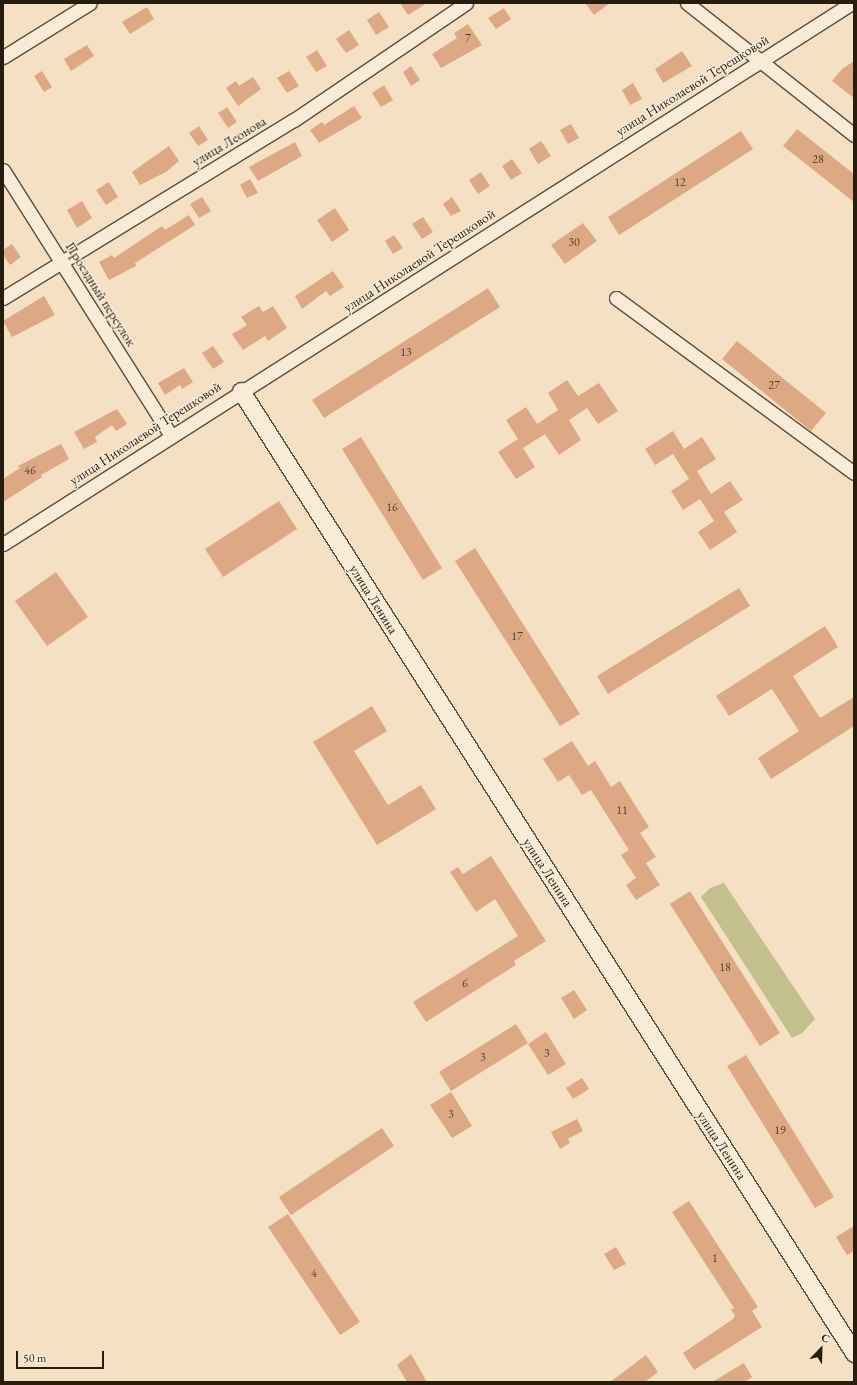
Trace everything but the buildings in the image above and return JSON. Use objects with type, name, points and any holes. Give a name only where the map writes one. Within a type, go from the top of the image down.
[{"type":"street","points":[[3,57],[90,3]]},
{"type":"street","name":"улица Леонова","points":[[3,298],[294,120],[466,3]]},
{"type":"street","points":[[687,3],[854,135]]},
{"type":"street","name":"улица Николаевой Терешковой","points":[[3,544],[852,3]]},
{"type":"street","name":"Проездный переулок","points":[[3,170],[172,436]]},
{"type":"street","points":[[616,298],[854,473]]},
{"type":"street","name":"улица Ленина","points":[[241,391],[854,1353]]},
{"type":"shaded area","points":[[724,883],[815,1019],[802,1033],[792,1038],[701,897],[710,888]]}]
